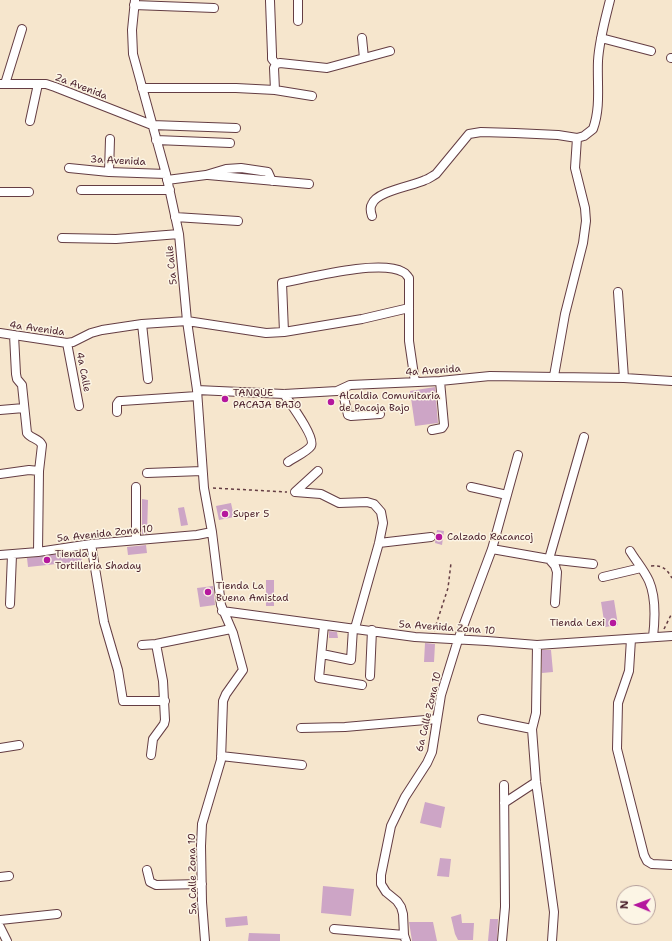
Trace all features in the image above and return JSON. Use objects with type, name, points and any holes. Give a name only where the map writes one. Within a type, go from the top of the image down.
[{"type":"street","points":[[298,0],[298,21]]},
{"type":"street","points":[[372,216],[372,204],[376,199],[386,193],[422,182],[432,177],[469,134],[481,132],[515,133],[558,135],[577,138],[584,136],[593,130],[597,120],[598,61],[601,38],[610,0]]},
{"type":"street","points":[[270,1],[272,59],[276,64]]},
{"type":"street","points":[[135,2],[214,8]]},
{"type":"street","name":"5a Calle","points":[[135,2],[132,43],[133,54],[167,177],[179,234],[187,321],[197,393],[202,471],[212,532]]},
{"type":"street","points":[[2,84],[22,29]]},
{"type":"street","points":[[362,38],[364,58]]},
{"type":"street","points":[[601,38],[651,51]]},
{"type":"street","points":[[276,64],[280,63],[327,68],[390,50]]},
{"type":"street","points":[[275,90],[274,68],[276,64]]},
{"type":"street","name":"2a Avenida","points":[[2,84],[46,84],[152,125],[236,128]]},
{"type":"street","points":[[30,121],[38,84]]},
{"type":"street","points":[[142,88],[236,88],[275,90],[312,96]]},
{"type":"street","points":[[554,376],[564,314],[583,243],[586,221],[585,208],[575,168],[577,138]]},
{"type":"street","points":[[109,172],[110,139]]},
{"type":"street","points":[[156,140],[230,143]]},
{"type":"street","name":"3a Avenida","points":[[69,168],[167,177],[206,175],[222,169],[241,168],[268,172],[272,181],[309,184]]},
{"type":"street","points":[[81,190],[170,190]]},
{"type":"street","points":[[0,192],[29,192]]},
{"type":"street","points":[[175,216],[238,221]]},
{"type":"street","points":[[62,238],[116,239],[179,234]]},
{"type":"street","points":[[284,332],[282,283],[366,268],[394,269],[402,271],[409,278],[409,341],[415,382]]},
{"type":"street","points":[[618,292],[624,378]]},
{"type":"street","name":"4a Avenida","points":[[0,334],[67,343],[102,330],[142,324],[187,321],[266,332],[284,332],[362,319],[409,308]]},
{"type":"street","points":[[142,324],[148,379]]},
{"type":"street","points":[[14,336],[16,374],[17,379],[22,384],[28,433],[42,445],[39,471],[38,552]]},
{"type":"street","name":"4a Calle","points":[[67,343],[79,406]]},
{"type":"street","name":"4a Avenida","points":[[118,412],[119,401],[197,393],[284,394],[325,392],[342,389],[350,385],[440,381],[490,376],[624,378],[672,382]]},
{"type":"street","points":[[432,430],[442,428],[444,425],[440,381]]},
{"type":"street","points":[[342,389],[348,415],[380,414]]},
{"type":"street","points":[[284,394],[307,429],[312,441],[310,447],[288,462]]},
{"type":"street","points":[[0,410],[24,408]]},
{"type":"street","points":[[549,559],[584,437]]},
{"type":"street","name":"6a Calle Zona 10","points":[[405,938],[401,907],[397,901],[386,892],[381,884],[381,875],[391,826],[405,796],[427,763],[434,741],[442,695],[458,640],[492,550],[518,456]]},
{"type":"street","points":[[0,474],[29,470],[39,471]]},
{"type":"street","points":[[147,474],[202,471]]},
{"type":"street","points":[[295,492],[318,471]]},
{"type":"street","points":[[136,487],[136,540]]},
{"type":"street","points":[[471,487],[507,495]]},
{"type":"street","points":[[295,492],[321,494],[339,502],[364,502],[374,504],[382,512],[383,517],[379,543],[354,628],[351,660],[322,654]]},
{"type":"street","name":"5a Avenida Zona 10","points":[[0,555],[38,552],[91,544],[197,535],[212,532]]},
{"type":"street","name":"5a Calle Zona 10","points":[[205,941],[201,846],[202,824],[220,765],[223,701],[226,694],[243,670],[231,629],[222,610],[212,532]]},
{"type":"street","points":[[379,543],[431,537]]},
{"type":"street","points":[[91,544],[104,622],[118,670],[123,701],[165,701]]},
{"type":"street","points":[[492,550],[593,564]]},
{"type":"street","points":[[630,551],[649,581],[652,590],[656,637]]},
{"type":"street","points":[[10,604],[12,554]]},
{"type":"street","points":[[549,559],[555,566],[557,572],[556,603]]},
{"type":"street","points":[[603,577],[641,568]]},
{"type":"street","name":"5a Avenida Zona 10","points":[[222,610],[432,639],[537,645],[672,636]]},
{"type":"street","points":[[324,624],[319,678],[362,685]]},
{"type":"street","points":[[142,645],[156,644],[231,629]]},
{"type":"street","points":[[370,676],[372,630]]},
{"type":"street","points":[[630,639],[629,671],[618,704],[617,749],[644,855],[647,861],[652,864],[672,865]]},
{"type":"street","points":[[151,755],[152,739],[164,724],[165,701],[156,644]]},
{"type":"street","points":[[537,645],[536,713],[532,729],[536,782],[554,912],[552,941]]},
{"type":"street","points":[[301,728],[345,727],[438,719]]},
{"type":"street","points":[[482,719],[532,729]]},
{"type":"street","points":[[0,748],[19,745]]},
{"type":"street","points":[[221,756],[302,765]]},
{"type":"street","points":[[504,803],[536,782]]},
{"type":"street","points":[[502,941],[505,907],[504,784]]},
{"type":"street","points":[[147,870],[150,882],[156,885],[202,884]]},
{"type":"street","points":[[0,877],[9,876]]},
{"type":"street","points":[[0,920],[57,914]]},
{"type":"street","points":[[0,927],[7,941]]},
{"type":"street","points":[[334,929],[405,938]]},
{"type":"path","points":[[204,488],[295,492]]},
{"type":"path","points":[[432,639],[448,588],[451,563]]},
{"type":"path","points":[[641,568],[660,566],[668,571],[672,578]]},
{"type":"path","points":[[656,637],[672,613]]},
{"type":"building","points":[[435,387],[438,423],[415,426],[410,391]]},
{"type":"building","points":[[142,499],[148,500],[147,534],[142,534]]},
{"type":"building","points":[[231,503],[234,517],[219,520],[216,506]]},
{"type":"building","points":[[184,507],[188,525],[181,526],[178,508]]},
{"type":"building","name":"Calzado Racancoj","points":[[437,530],[444,531],[442,545],[435,543]]},
{"type":"building","points":[[146,545],[147,553],[128,555],[127,547]]},
{"type":"building","points":[[81,551],[82,565],[66,567],[66,563],[28,567],[27,558]]},
{"type":"building","points":[[266,580],[274,580],[274,606],[266,606]]},
{"type":"building","points":[[213,586],[215,605],[200,607],[197,588]]},
{"type":"building","points":[[614,600],[618,625],[605,627],[601,602]]},
{"type":"building","points":[[329,631],[337,632],[338,638],[329,638]]},
{"type":"building","points":[[425,643],[435,644],[434,662],[424,662]]},
{"type":"building","points":[[542,650],[551,650],[553,672],[542,673]]},
{"type":"building","points":[[425,802],[445,807],[441,828],[420,823]]},
{"type":"building","points":[[440,858],[451,859],[449,877],[437,876]]},
{"type":"building","points":[[323,886],[354,889],[351,916],[321,913]]},
{"type":"building","points":[[461,914],[462,923],[474,923],[473,940],[458,940],[455,934],[451,917]]},
{"type":"building","points":[[247,916],[248,925],[226,927],[225,918]]},
{"type":"building","points":[[490,919],[498,919],[497,941],[488,941]]},
{"type":"building","points":[[409,922],[433,922],[437,941],[412,941]]},
{"type":"building","points":[[249,933],[280,934],[280,941],[248,941]]},
{"type":"place","name":"TANQUE PACAJA BAJO","points":[[225,399]]},
{"type":"place","name":"Alcaldia Comunitaria de Pacaja Bajo","points":[[331,402]]},
{"type":"place","name":"Super 5","points":[[225,514]]},
{"type":"place","name":"Calzado Racancoj","points":[[439,537]]},
{"type":"place","name":"Tienda y Tortilleria Shaday","points":[[47,560]]},
{"type":"place","name":"Tienda La Buena Amistad","points":[[208,592]]},
{"type":"place","name":"Tienda Lexi","points":[[613,623]]}]
